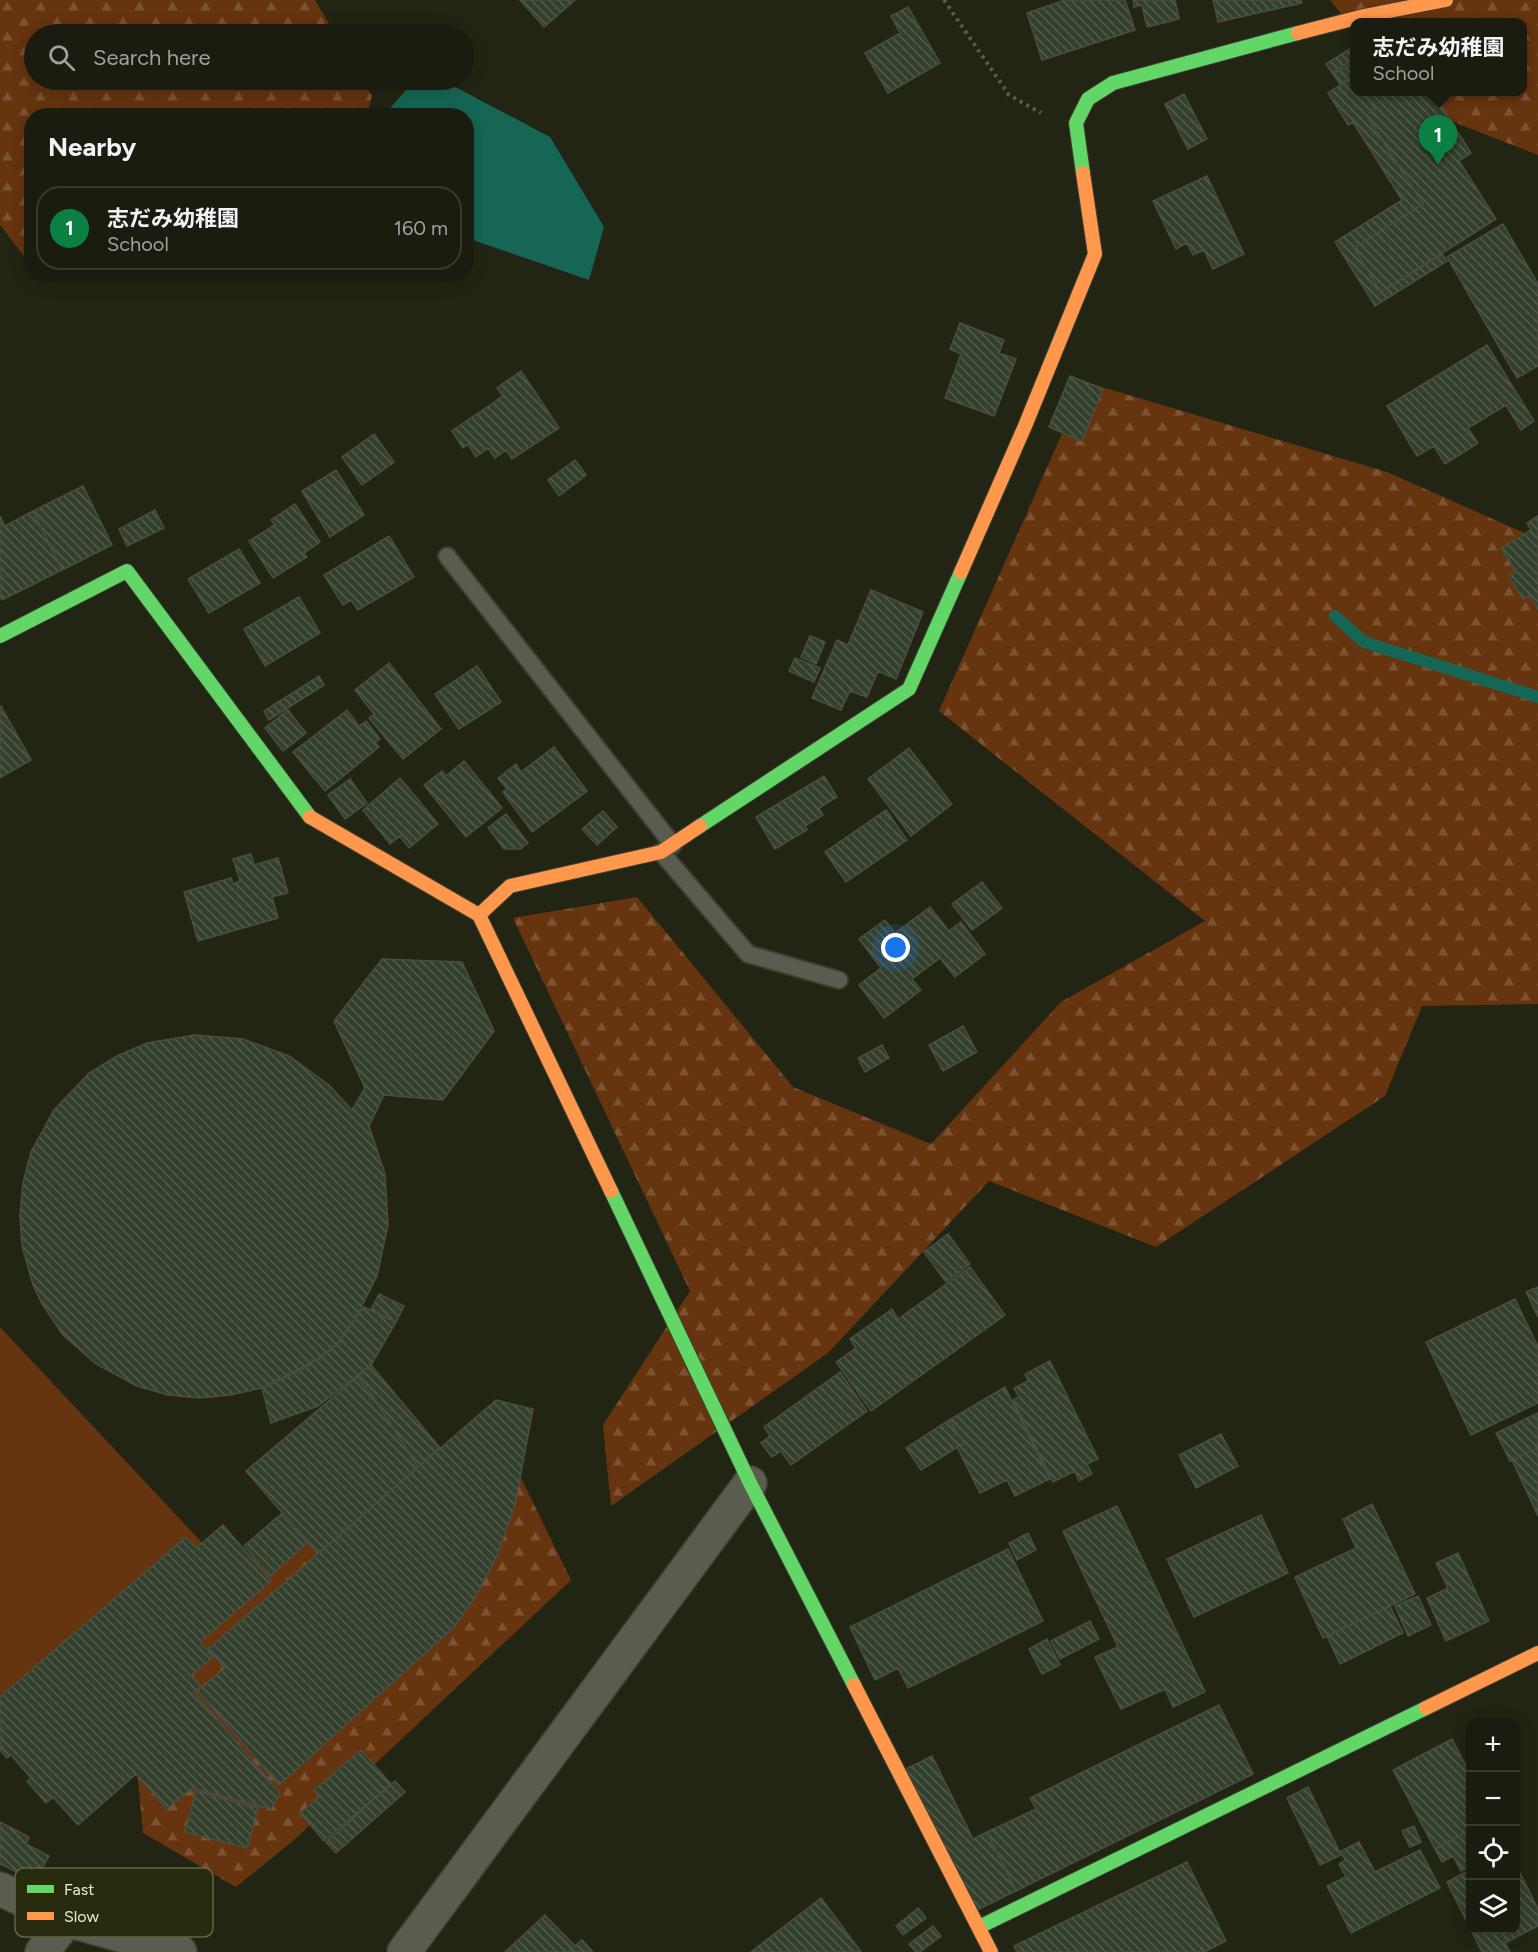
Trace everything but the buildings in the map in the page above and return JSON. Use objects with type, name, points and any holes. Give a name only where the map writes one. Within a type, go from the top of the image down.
[{"type":"street","points":[[479,915],[510,886],[667,849],[909,689],[1025,426],[1095,254],[1076,123],[1088,99],[1113,83],[1362,8],[1446,0]]},
{"type":"street","points":[[0,636],[128,572],[308,816],[479,915],[750,1483],[991,1952]]},
{"type":"street","points":[[404,1952],[750,1483]]},
{"type":"street","points":[[979,1927],[1538,1653]]},
{"type":"street","points":[[0,1889],[15,1896]]},
{"type":"street","points":[[42,1952],[54,1937]]},
{"type":"street","points":[[127,1937],[180,1952]]},
{"type":"lane","points":[[447,556],[748,954],[839,980]]},
{"type":"path","points":[[944,0],[1009,95],[1032,110],[1076,123]]},
{"type":"green space","points":[[0,0],[315,0],[329,24],[24,24],[24,90],[368,90],[372,96],[369,108],[24,108],[24,256],[0,225]]},
{"type":"green space","points":[[1330,0],[1538,0],[1538,155],[1415,107],[1406,96],[1527,96],[1527,18],[1350,18],[1350,25]]},
{"type":"green space","points":[[1085,382],[1387,472],[1538,539],[1538,1004],[1422,1006],[1385,1096],[1156,1247],[989,1181],[828,1353],[611,1506],[603,1425],[690,1291],[513,918],[637,897],[793,1087],[931,1144],[1061,1002],[1205,921],[939,711]]},
{"type":"green space","points":[[0,1327],[207,1548],[0,1740]]},
{"type":"green space","points":[[412,1443],[515,1466],[571,1580],[294,1840],[236,1887],[213,1874],[213,1868],[203,1868],[143,1833],[133,1725],[193,1610],[330,1484]]},
{"type":"water","points":[[406,90],[461,90],[550,137],[604,227],[589,280],[474,240],[474,108],[390,108]]},
{"type":"waterway","points":[[1335,616],[1364,642],[1538,697]]},
{"type":"traffic: fast","points":[[1083,173],[1076,123],[1088,99],[1113,83],[1298,33]]},
{"type":"traffic: fast","points":[[0,636],[127,571],[310,817]]},
{"type":"traffic: fast","points":[[700,826],[909,689],[961,572]]},
{"type":"traffic: fast","points":[[611,1191],[750,1483],[854,1685]]},
{"type":"traffic: fast","points":[[979,1927],[1426,1708]]},
{"type":"traffic: slow","points":[[1356,18],[1446,0]]},
{"type":"traffic: slow","points":[[1298,33],[1350,20]]},
{"type":"traffic: slow","points":[[961,572],[1025,426],[1095,254],[1083,173]]},
{"type":"traffic: slow","points":[[310,817],[479,915],[611,1191]]},
{"type":"traffic: slow","points":[[479,915],[510,886],[661,852],[700,826]]},
{"type":"traffic: slow","points":[[1426,1708],[1538,1653]]},
{"type":"traffic: slow","points":[[854,1685],[991,1952]]},
{"type":"place","name":"志だみ幼稚園","points":[[1438,165]]}]
